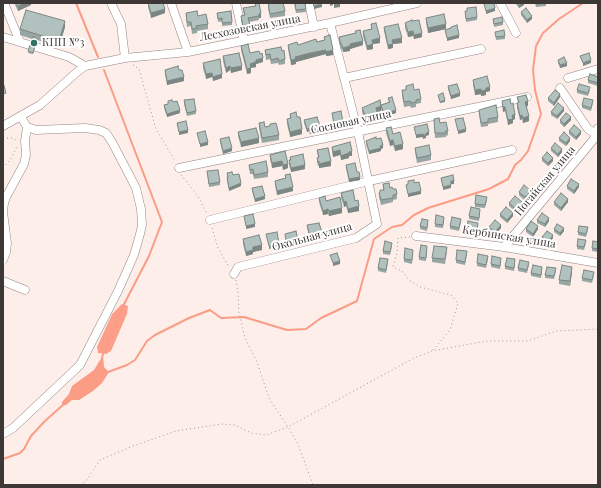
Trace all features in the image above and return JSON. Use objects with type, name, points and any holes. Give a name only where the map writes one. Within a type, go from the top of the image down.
[{"type":"street","points":[[4,3],[20,42]]},
{"type":"street","points":[[111,3],[121,24],[125,58]]},
{"type":"street","points":[[171,3],[188,52]]},
{"type":"street","points":[[236,3],[244,41]]},
{"type":"street","points":[[308,3],[314,27]]},
{"type":"street","name":"Лесхозовская улица","points":[[85,66],[125,58],[188,52],[314,27],[417,3]]},
{"type":"street","points":[[500,3],[516,33]]},
{"type":"street","points":[[330,23],[369,181]]},
{"type":"street","points":[[3,37],[69,57],[85,66],[40,105],[3,126]]},
{"type":"street","points":[[344,78],[481,49]]},
{"type":"street","points":[[568,78],[598,69]]},
{"type":"street","points":[[560,88],[588,129],[597,136]]},
{"type":"street","name":"Сосновая улица","points":[[179,168],[527,97]]},
{"type":"street","points":[[3,260],[6,252],[4,203],[24,164],[26,155],[25,141],[27,127],[21,117]]},
{"type":"street","points":[[3,434],[13,428],[72,374],[84,359],[118,291],[130,262],[142,225],[141,209],[136,188],[106,133],[100,130],[85,128],[36,130],[27,127]]},
{"type":"street","name":"Ногайская улица","points":[[504,247],[597,136]]},
{"type":"street","points":[[210,220],[369,181],[512,150]]},
{"type":"street","name":"Окольная улица","points":[[234,274],[238,267],[356,238],[377,224],[369,181]]},
{"type":"street","name":"Кербинская улица","points":[[416,236],[504,247],[598,263]]},
{"type":"street","points":[[3,281],[25,290]]},
{"type":"path","points":[[125,58],[138,69],[156,129],[179,168],[180,174],[198,196],[210,220],[218,248],[234,274],[238,291],[239,312],[245,338],[257,362],[269,398],[298,444],[313,485]]},
{"type":"path","points":[[3,138],[12,138],[20,142],[10,160],[3,168]]},
{"type":"path","points":[[416,236],[398,238],[397,253],[393,267],[402,271],[409,280],[420,287],[451,296],[458,303],[450,330],[432,351]]},
{"type":"path","points":[[80,485],[86,481],[100,460],[133,446],[176,431],[222,424],[235,425],[251,433],[266,435],[288,427],[414,358],[432,351],[487,341],[528,341],[556,331],[598,329]]},
{"type":"shaded area","points":[[122,304],[128,306],[127,314],[111,351],[106,354],[98,353],[97,347],[112,314]]},
{"type":"shaded area","points":[[103,355],[104,367],[109,372],[102,383],[79,400],[72,400],[66,405],[62,406],[62,402],[69,394],[72,386],[94,370]]},
{"type":"building","points":[[16,3],[25,3],[18,6]]},
{"type":"building","points":[[148,3],[163,3],[165,9],[151,13]]},
{"type":"building","points":[[255,3],[259,3],[261,13],[259,16],[248,18],[250,25],[243,26],[241,16],[245,15],[243,8],[256,6]]},
{"type":"building","points":[[268,3],[283,3],[285,11],[270,14]]},
{"type":"building","points":[[295,3],[305,3],[306,9],[296,10]]},
{"type":"building","points":[[313,3],[322,3],[322,4],[314,6]]},
{"type":"building","points":[[494,3],[495,8],[486,11],[484,4]]},
{"type":"building","points":[[476,7],[477,17],[466,19],[465,11],[467,11],[467,8]]},
{"type":"building","points":[[526,8],[532,16],[527,20],[521,12]]},
{"type":"building","points":[[26,10],[65,21],[59,41],[20,29]]},
{"type":"building","points":[[197,11],[198,16],[206,14],[208,24],[196,26],[197,28],[192,29],[191,22],[187,22],[186,13]]},
{"type":"building","points":[[231,11],[232,22],[222,23],[222,18],[218,19],[217,13]]},
{"type":"building","points":[[444,14],[446,24],[428,28],[426,18]]},
{"type":"building","points":[[502,17],[503,22],[494,24],[493,19]]},
{"type":"building","points":[[412,20],[419,20],[422,33],[414,35],[413,31],[408,32],[405,23]]},
{"type":"building","points":[[376,23],[380,38],[372,40],[373,44],[367,46],[363,31],[372,29],[371,24]]},
{"type":"building","points":[[398,24],[402,38],[392,40],[393,44],[388,45],[384,27]]},
{"type":"building","points":[[457,25],[459,35],[447,38],[445,30]]},
{"type":"building","points":[[360,30],[363,41],[350,44],[350,46],[343,48],[339,37],[356,33],[355,31]]},
{"type":"building","points":[[504,30],[505,36],[496,37],[495,32]]},
{"type":"building","points":[[330,35],[333,50],[310,53],[295,57],[296,59],[291,60],[288,45],[297,42],[298,45],[316,39],[317,42],[325,40],[324,37]]},
{"type":"building","name":"КПП №3","points":[[33,37],[37,39],[33,53],[28,51]]},
{"type":"building","points":[[248,44],[250,53],[259,51],[260,54],[262,53],[263,58],[250,64],[251,68],[247,69],[241,46]]},
{"type":"building","points":[[281,47],[282,51],[284,50],[285,59],[279,61],[278,58],[271,60],[270,54],[266,55],[265,50]]},
{"type":"building","points":[[239,53],[242,66],[231,68],[230,66],[226,68],[223,56]]},
{"type":"building","points":[[589,53],[591,60],[583,63],[580,56]]},
{"type":"building","points":[[564,57],[567,63],[560,65],[558,60]]},
{"type":"building","points":[[220,59],[222,74],[213,77],[212,73],[206,74],[203,63]]},
{"type":"building","points":[[178,66],[179,70],[182,70],[184,77],[167,81],[165,70]]},
{"type":"building","points":[[590,74],[598,77],[598,83],[588,80]]},
{"type":"building","points":[[487,76],[490,87],[481,91],[481,89],[475,90],[473,80]]},
{"type":"building","points":[[3,82],[6,93],[3,94]]},
{"type":"building","points":[[413,84],[414,90],[419,89],[421,99],[411,103],[410,101],[404,102],[402,90],[406,90],[406,86]]},
{"type":"building","points":[[457,84],[460,93],[451,96],[448,86]]},
{"type":"building","points":[[579,84],[590,87],[588,93],[577,90]]},
{"type":"building","points":[[555,90],[560,94],[554,103],[548,98]]},
{"type":"building","points":[[443,93],[445,100],[440,102],[438,95]]},
{"type":"building","points":[[526,95],[528,101],[525,102],[529,116],[523,118],[522,115],[520,116],[517,97]]},
{"type":"building","points":[[392,97],[396,110],[384,114],[381,105],[390,102],[388,98]]},
{"type":"building","points":[[584,98],[593,100],[591,108],[582,105]]},
{"type":"building","points":[[194,99],[196,111],[187,113],[184,100]]},
{"type":"building","points":[[510,99],[511,104],[513,103],[515,115],[512,115],[513,119],[508,120],[502,101]]},
{"type":"building","points":[[172,100],[173,102],[177,101],[180,110],[167,114],[164,105],[168,104],[168,101]]},
{"type":"building","points":[[380,100],[381,106],[376,108],[378,115],[367,119],[362,108]]},
{"type":"building","points":[[558,103],[564,108],[557,116],[551,112]]},
{"type":"building","points":[[496,105],[498,117],[488,119],[488,122],[481,123],[479,110]]},
{"type":"building","points":[[341,111],[343,122],[334,124],[332,113]]},
{"type":"building","points":[[296,112],[297,117],[300,117],[302,129],[290,132],[287,119],[291,118],[290,114]]},
{"type":"building","points":[[566,113],[571,117],[564,124],[560,120]]},
{"type":"building","points":[[317,117],[320,126],[310,131],[309,128],[307,129],[304,120]]},
{"type":"building","points":[[439,118],[440,123],[446,122],[448,131],[445,131],[446,133],[435,133],[434,119]]},
{"type":"building","points":[[463,118],[466,129],[458,131],[455,119]]},
{"type":"building","points":[[186,121],[188,130],[179,132],[177,123]]},
{"type":"building","points":[[264,122],[265,127],[276,123],[279,135],[262,138],[259,123]]},
{"type":"building","points":[[427,124],[429,132],[426,133],[426,135],[416,135],[414,127]]},
{"type":"building","points":[[574,125],[581,131],[576,137],[569,131]]},
{"type":"building","points":[[391,127],[393,134],[400,132],[403,144],[395,146],[393,140],[390,141],[386,128]]},
{"type":"building","points":[[256,128],[259,138],[241,142],[238,132]]},
{"type":"building","points":[[205,131],[208,142],[200,144],[197,133]]},
{"type":"building","points":[[564,132],[570,138],[566,143],[559,138]]},
{"type":"building","points":[[229,137],[232,148],[223,151],[220,139]]},
{"type":"building","points":[[376,137],[376,139],[381,138],[383,145],[380,146],[381,148],[369,151],[366,141]]},
{"type":"building","points":[[350,142],[352,151],[349,153],[341,156],[340,150],[333,152],[332,147]]},
{"type":"building","points":[[555,143],[562,149],[558,154],[551,148]]},
{"type":"building","points":[[429,145],[431,155],[417,158],[415,148]]},
{"type":"building","points":[[328,148],[331,161],[319,164],[317,150]]},
{"type":"building","points":[[285,151],[288,164],[283,165],[282,161],[272,163],[270,155]]},
{"type":"building","points":[[547,152],[553,158],[548,163],[542,158]]},
{"type":"building","points":[[303,154],[305,165],[291,168],[289,160],[291,160],[290,157]]},
{"type":"building","points":[[266,161],[268,172],[254,175],[253,169],[250,170],[249,165]]},
{"type":"building","points":[[355,163],[360,177],[349,179],[346,165]]},
{"type":"building","points":[[218,170],[220,182],[209,184],[207,171]]},
{"type":"building","points":[[232,172],[233,175],[239,174],[241,183],[229,188],[227,173]]},
{"type":"building","points":[[290,174],[293,187],[277,191],[275,181],[286,178],[285,175]]},
{"type":"building","points":[[453,175],[454,181],[451,181],[451,185],[443,187],[441,178]]},
{"type":"building","points":[[571,179],[579,184],[574,191],[567,186]]},
{"type":"building","points":[[414,180],[414,183],[419,182],[421,191],[408,194],[406,185],[408,184],[408,181]]},
{"type":"building","points":[[389,183],[390,188],[392,187],[393,189],[396,189],[397,194],[393,195],[393,198],[381,200],[379,193],[380,190],[384,190],[383,184]]},
{"type":"building","points":[[524,185],[531,191],[525,197],[519,192]]},
{"type":"building","points":[[262,186],[265,196],[255,199],[252,188]]},
{"type":"building","points":[[353,190],[355,201],[358,200],[359,206],[348,209],[346,201],[344,202],[341,193]]},
{"type":"building","points":[[561,193],[568,199],[561,208],[554,202]]},
{"type":"building","points":[[476,195],[487,197],[485,205],[475,204]]},
{"type":"building","points":[[325,196],[326,201],[340,197],[342,208],[323,211],[319,198]]},
{"type":"building","points":[[515,196],[522,202],[516,209],[509,203]]},
{"type":"building","points":[[471,207],[480,209],[479,218],[469,216]]},
{"type":"building","points":[[506,207],[513,213],[507,220],[500,214]]},
{"type":"building","points":[[542,213],[549,218],[545,224],[537,220]]},
{"type":"building","points":[[253,214],[255,224],[246,226],[244,216]]},
{"type":"building","points":[[436,215],[444,217],[443,225],[435,224]]},
{"type":"building","points":[[452,217],[461,219],[459,228],[450,226]]},
{"type":"building","points":[[422,219],[428,220],[427,228],[420,226]]},
{"type":"building","points":[[495,220],[501,225],[495,232],[489,227]]},
{"type":"building","points":[[468,221],[478,223],[477,231],[467,229]]},
{"type":"building","points":[[531,221],[538,226],[533,234],[526,229]]},
{"type":"building","points":[[319,223],[322,232],[313,237],[310,236],[307,225]]},
{"type":"building","points":[[557,224],[564,228],[560,233],[554,229]]},
{"type":"building","points":[[579,226],[588,227],[586,234],[578,232]]},
{"type":"building","points":[[296,231],[298,241],[288,244],[285,234]]},
{"type":"building","points":[[547,231],[553,235],[548,242],[542,237]]},
{"type":"building","points":[[277,232],[279,243],[269,246],[266,234]]},
{"type":"building","points":[[259,235],[262,245],[253,247],[253,250],[246,252],[243,239]]},
{"type":"building","points":[[578,239],[586,240],[584,247],[577,246]]},
{"type":"building","points":[[385,241],[392,243],[390,252],[383,251]]},
{"type":"building","points":[[593,241],[598,242],[598,249],[592,248]]},
{"type":"building","points":[[421,245],[427,246],[426,258],[419,257]]},
{"type":"building","points":[[434,246],[447,247],[445,259],[432,258]]},
{"type":"building","points":[[405,248],[413,250],[412,260],[404,259]]},
{"type":"building","points":[[457,250],[467,251],[465,262],[456,260]]},
{"type":"building","points":[[337,253],[340,261],[333,263],[330,255]]},
{"type":"building","points":[[478,254],[488,256],[486,265],[477,263]]},
{"type":"building","points":[[492,256],[501,258],[500,266],[491,264]]},
{"type":"building","points":[[380,258],[388,259],[386,270],[378,268]]},
{"type":"building","points":[[507,258],[515,259],[514,268],[505,266]]},
{"type":"building","points":[[520,260],[529,262],[527,270],[518,268]]},
{"type":"building","points":[[533,265],[542,267],[541,275],[531,273]]},
{"type":"building","points":[[562,265],[572,267],[570,281],[559,280]]},
{"type":"building","points":[[547,267],[556,268],[554,276],[545,275]]},
{"type":"building","points":[[584,270],[594,272],[592,280],[582,278]]},
{"type":"waterway","points":[[76,3],[98,57]]},
{"type":"waterway","points":[[108,372],[127,365],[135,360],[147,341],[155,335],[189,318],[210,310],[221,318],[244,317],[287,330],[306,329],[321,318],[357,301],[374,239],[392,227],[402,225],[414,215],[428,208],[489,189],[508,179],[515,165],[528,151],[541,114],[535,90],[533,70],[536,46],[543,33],[559,19],[583,3]]},
{"type":"waterway","points":[[102,357],[120,312],[149,256],[162,222],[104,70]]},
{"type":"waterway","points":[[3,459],[20,453],[31,436],[64,404]]},
{"type":"place","name":"КПП №3","points":[[34,43]]}]
